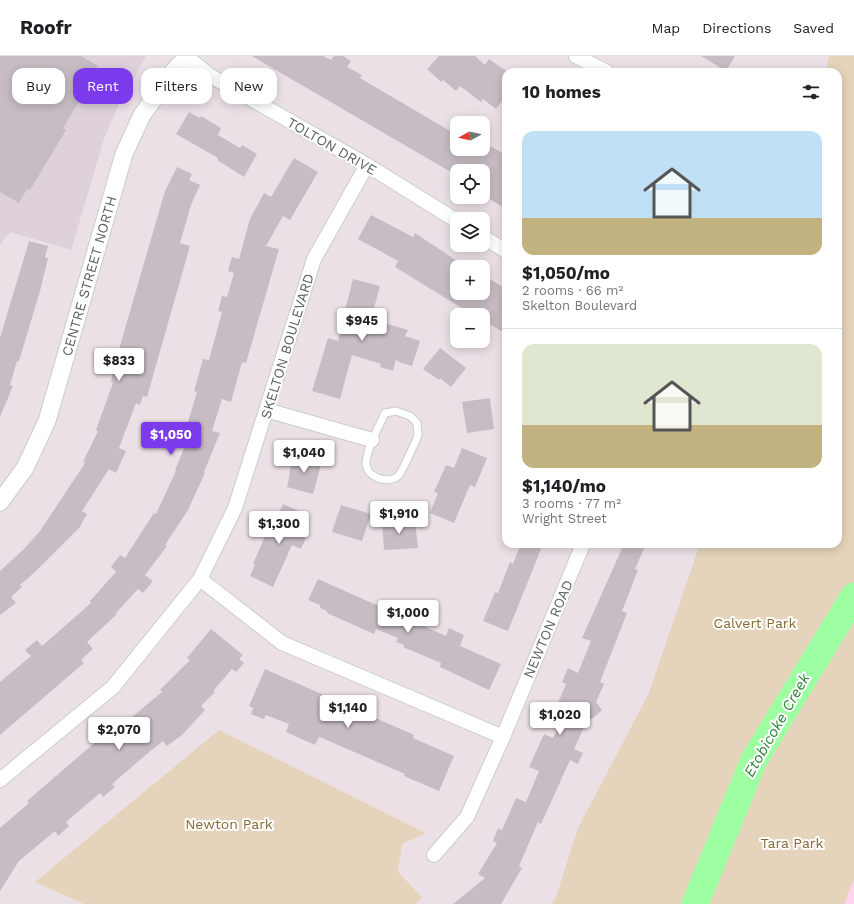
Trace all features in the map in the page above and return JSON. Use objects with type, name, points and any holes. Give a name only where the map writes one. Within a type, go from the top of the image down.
[{"type":"street","points":[[576,56],[599,68]]},
{"type":"street","name":"TOLTON DRIVE","points":[[187,57],[209,75],[367,165],[450,217]]},
{"type":"street","name":"CENTRE STREET NORTH","points":[[0,502],[26,468],[47,422],[124,154],[142,115],[173,72],[187,57]]},
{"type":"street","name":"SKELTON BOULEVARD","points":[[0,780],[112,687],[200,579],[235,508],[314,259],[367,165]]},
{"type":"street","points":[[490,241],[502,249]]},
{"type":"street","points":[[266,410],[372,440]]},
{"type":"street","name":"NEWTON ROAD","points":[[434,855],[467,817],[503,736],[581,548]]},
{"type":"street","points":[[200,579],[282,642],[503,736]]},
{"type":"lane","points":[[396,411],[410,416],[417,422],[418,436],[400,476],[391,480],[381,479],[370,473],[366,464],[372,440],[385,413],[396,411]]},
{"type":"shaded area","points":[[0,56],[146,56],[133,79],[133,68],[73,68],[73,104],[119,104],[104,139],[71,250],[10,232],[0,245]]},
{"type":"shaded area","points":[[854,879],[854,904],[844,904]]},
{"type":"green space","name":"Calvert Park","points":[[829,56],[854,56],[854,879],[844,904],[551,904],[555,900],[578,828],[648,695],[699,548],[842,548],[842,68],[827,68]]},
{"type":"green space","name":"Newton Park","points":[[219,730],[426,833],[402,844],[398,872],[422,897],[416,904],[84,904],[35,882]]},
{"type":"building","points":[[0,56],[81,56],[98,66],[97,68],[73,68],[73,104],[78,104],[63,128],[66,130],[30,190],[27,189],[19,203],[0,192]]},
{"type":"building","points":[[252,56],[323,56],[331,60],[334,56],[343,56],[351,61],[347,67],[362,75],[360,78],[450,131],[450,156],[490,156],[490,146],[502,153],[502,207],[490,199],[490,164],[450,164],[450,171],[277,71],[277,68],[273,68]]},
{"type":"building","points":[[439,56],[475,56],[485,65],[489,59],[502,68],[502,101],[496,109],[483,99],[481,102],[460,86],[456,91],[443,80],[441,82],[427,69]]},
{"type":"building","points":[[701,56],[735,56],[728,68],[721,68]]},
{"type":"building","points":[[189,112],[200,118],[201,116],[221,128],[218,135],[240,148],[242,145],[257,154],[244,177],[217,160],[218,158],[176,134]]},
{"type":"building","points":[[294,158],[318,172],[290,220],[283,216],[266,246],[279,249],[246,363],[242,362],[231,402],[222,399],[212,431],[220,433],[204,472],[205,473],[188,510],[165,545],[167,546],[145,575],[153,581],[143,593],[138,589],[116,613],[117,614],[87,642],[93,649],[81,660],[84,663],[0,735],[0,682],[31,656],[25,650],[37,640],[42,646],[91,603],[90,601],[116,572],[111,567],[120,555],[125,558],[154,513],[156,514],[176,471],[175,470],[190,434],[185,432],[197,392],[194,391],[203,359],[209,360],[222,312],[218,311],[222,296],[227,297],[234,273],[228,271],[232,257],[239,259],[250,219],[264,193],[271,197]]},
{"type":"building","points":[[177,167],[192,174],[189,180],[200,185],[191,205],[180,243],[190,246],[147,397],[143,396],[140,405],[136,403],[119,448],[126,451],[116,473],[109,469],[82,511],[87,514],[79,528],[20,585],[22,587],[11,597],[16,603],[0,615],[0,571],[24,549],[40,531],[85,463],[83,462],[98,431],[96,430],[113,383],[111,382],[115,363],[165,191]]},
{"type":"building","points":[[371,215],[413,237],[415,233],[456,260],[450,260],[450,300],[490,300],[490,279],[502,287],[502,332],[490,324],[490,308],[462,308],[395,267],[398,261],[358,239]]},
{"type":"building","points":[[29,241],[48,246],[45,257],[48,258],[40,291],[19,361],[17,361],[10,385],[13,386],[0,417],[0,338]]},
{"type":"building","points":[[353,279],[380,286],[371,319],[408,330],[405,336],[420,341],[412,366],[399,362],[396,359],[393,371],[380,367],[381,364],[352,355],[340,399],[312,391],[328,338],[338,341],[340,333],[343,334],[350,311],[345,310]]},
{"type":"building","points":[[440,348],[466,368],[451,387],[440,378],[439,380],[423,369]]},
{"type":"building","points":[[490,398],[494,429],[467,433],[462,402]]},
{"type":"building","points":[[462,448],[487,458],[475,487],[470,485],[454,523],[430,513],[438,493],[434,492],[446,465],[454,468]]},
{"type":"building","points":[[295,453],[322,461],[313,494],[287,487],[289,473]]},
{"type":"building","points":[[283,504],[308,515],[299,535],[306,538],[301,549],[292,545],[273,587],[250,576],[255,565],[253,564],[271,522],[274,524]]},
{"type":"building","points":[[341,505],[371,514],[362,541],[332,532]]},
{"type":"building","points":[[394,519],[394,522],[415,521],[418,548],[384,550],[382,520]]},
{"type":"building","points":[[519,548],[541,548],[508,631],[483,621],[495,592],[498,593],[510,562],[513,564]]},
{"type":"building","points":[[622,548],[644,548],[635,569],[638,570],[622,611],[627,613],[600,682],[604,684],[596,702],[602,710],[587,721],[574,749],[583,753],[578,764],[570,760],[541,824],[538,822],[519,866],[522,868],[501,904],[453,904],[485,878],[478,874],[497,843],[493,841],[498,828],[502,830],[516,798],[526,802],[539,771],[529,767],[544,734],[553,738],[567,707],[558,703],[566,684],[562,682],[568,668],[578,673],[591,641],[582,638]]},
{"type":"building","points":[[318,579],[446,636],[449,628],[464,635],[460,646],[501,664],[489,690],[440,667],[441,663],[403,647],[404,645],[396,642],[398,638],[376,629],[374,634],[327,613],[327,611],[320,608],[320,605],[308,600]]},
{"type":"building","points":[[211,629],[243,655],[239,659],[244,663],[236,672],[232,669],[213,691],[215,692],[201,706],[205,710],[182,735],[167,746],[163,741],[112,784],[115,787],[103,797],[100,793],[66,822],[69,826],[58,836],[55,831],[19,861],[0,891],[0,828],[29,803],[27,801],[117,724],[120,727],[162,692],[160,690],[190,660],[187,658]]},
{"type":"building","points":[[265,669],[414,735],[413,738],[454,756],[439,791],[404,776],[405,774],[322,738],[319,737],[315,745],[286,732],[289,724],[266,715],[264,719],[251,714],[253,708],[249,706]]},
{"type":"waterway","name":"Etobicoke Creek","points":[[695,904],[754,760],[854,596]]},
{"type":"park label","name":"Tara Park","points":[[792,843]]}]
